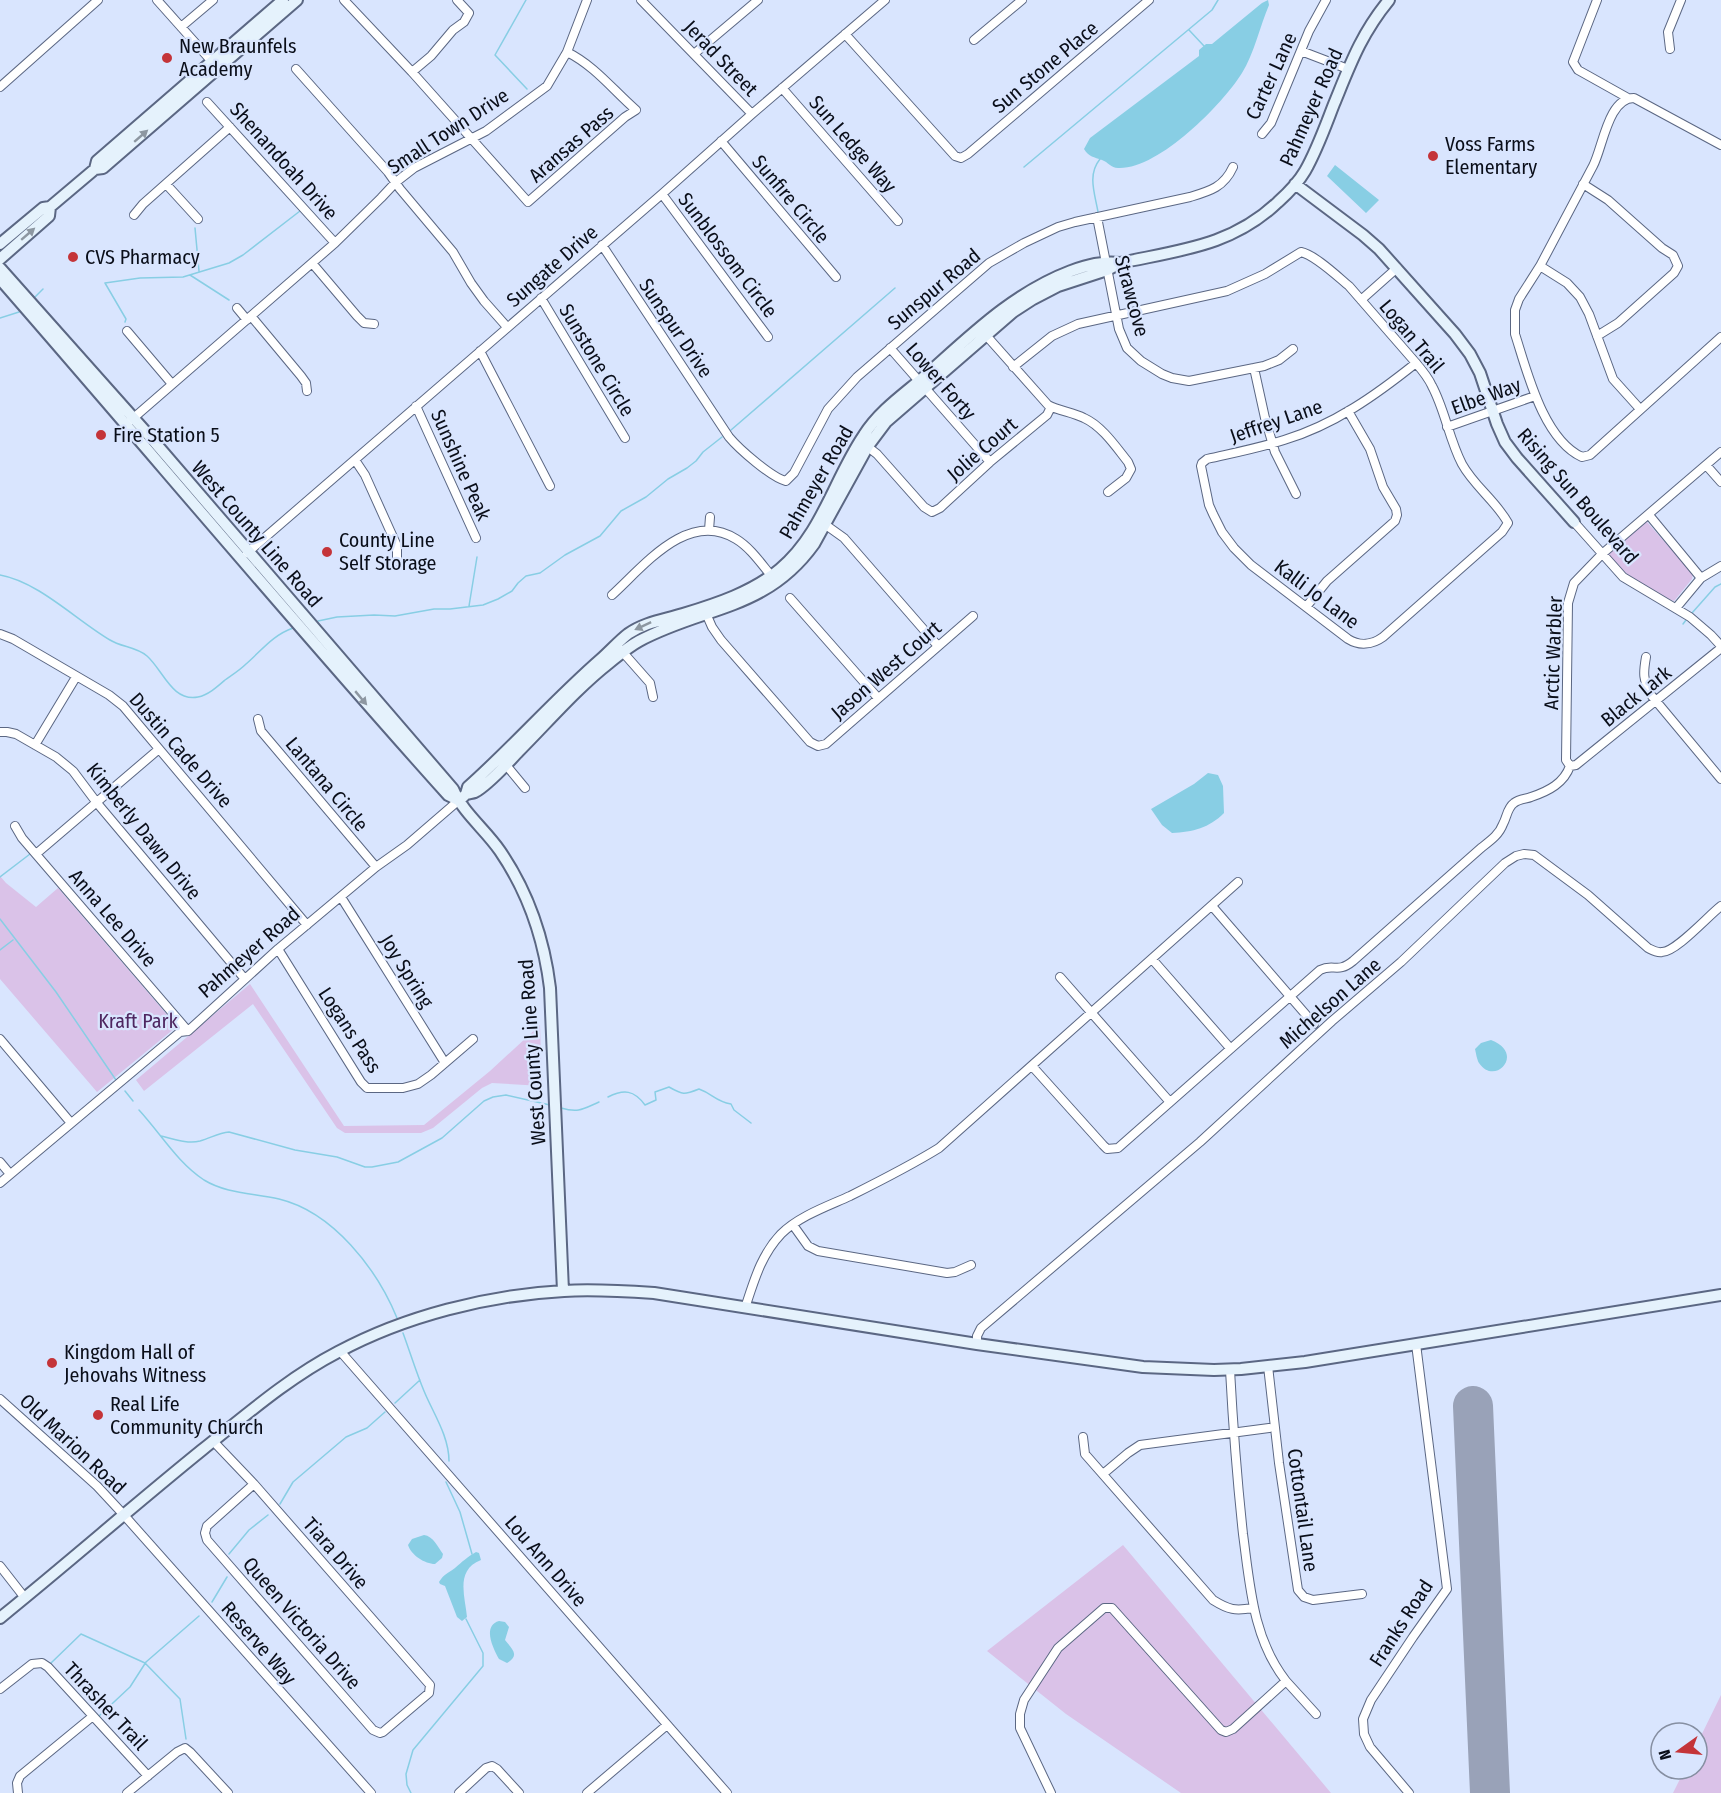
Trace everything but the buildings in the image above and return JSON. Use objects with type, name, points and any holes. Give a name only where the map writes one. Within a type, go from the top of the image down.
[{"type":"main road","points":[[215,65],[283,0]]},
{"type":"main road","points":[[0,244],[43,208],[50,207],[95,169],[97,161],[297,0]]},
{"type":"main road","name":"Pahmeyer Road","points":[[462,797],[474,793],[506,765],[620,649],[626,635],[645,625],[705,611],[774,579],[822,522],[869,428],[886,410],[922,384],[982,331],[1010,303],[1038,286],[1080,268],[1106,266],[1188,249],[1228,236],[1252,224],[1265,214],[1295,184],[1310,162],[1361,40],[1389,0]]},
{"type":"main road","name":"Rising Sun Boulevard","points":[[1295,184],[1379,249],[1455,334],[1470,354],[1485,385],[1501,434],[1511,451],[1574,522]]},
{"type":"main road","points":[[0,259],[49,216],[50,207]]},
{"type":"main road","name":"West County Line Road","points":[[0,268],[292,609],[462,797],[500,850],[521,888],[536,923],[550,988],[563,1291]]},
{"type":"main road","name":"West County Line Road","points":[[0,279],[130,422]]},
{"type":"main road","name":"Pahmeyer Road","points":[[462,797],[468,787],[510,749],[570,686],[620,649]]},
{"type":"main road","points":[[0,1618],[213,1441],[307,1370],[340,1351],[392,1328],[451,1309],[501,1298],[563,1291],[654,1293],[977,1344],[1143,1367],[1230,1370],[1416,1344],[1721,1295]]},
{"type":"street","points":[[0,87],[98,0]]},
{"type":"street","points":[[157,0],[215,65]]},
{"type":"street","points":[[182,27],[213,0]]},
{"type":"street","points":[[344,0],[472,138]]},
{"type":"street","points":[[412,72],[431,56],[470,13],[458,0]]},
{"type":"street","name":"Small Town Drive","points":[[130,422],[335,243],[395,182],[414,168],[486,130],[547,86],[567,52],[587,0]]},
{"type":"street","name":"Jerad Street","points":[[641,0],[752,114]]},
{"type":"street","points":[[694,54],[758,0]]},
{"type":"street","name":"Sungate Drive","points":[[245,555],[885,0]]},
{"type":"street","points":[[974,40],[1022,0]]},
{"type":"street","name":"Sun Stone Place","points":[[844,34],[955,156],[961,158],[1149,0]]},
{"type":"street","name":"Carter Lane","points":[[1262,134],[1271,123],[1316,17],[1326,0]]},
{"type":"street","points":[[1597,0],[1575,57],[1575,67],[1628,98]]},
{"type":"street","points":[[1670,49],[1668,32],[1681,0]]},
{"type":"street","points":[[1301,51],[1348,69]]},
{"type":"street","name":"Aransas Pass","points":[[472,138],[528,202],[625,117],[636,110],[595,70],[583,60],[567,52]]},
{"type":"street","points":[[296,69],[388,172],[453,252],[471,283],[507,327]]},
{"type":"street","name":"Sun Ledge Way","points":[[782,88],[898,221]]},
{"type":"street","points":[[1721,145],[1634,98],[1622,101],[1604,133],[1598,157],[1540,266],[1519,299],[1515,310],[1514,325],[1535,396],[1548,423],[1576,454],[1582,457],[1590,455],[1721,337]]},
{"type":"street","name":"Shenandoah Drive","points":[[207,102],[335,243]]},
{"type":"street","points":[[134,215],[230,127]]},
{"type":"street","name":"Sunfire Circle","points":[[721,141],[836,278]]},
{"type":"street","name":"Sunspur Road","points":[[723,428],[739,448],[777,477],[786,481],[794,473],[834,401],[857,377],[974,275],[1006,252],[1058,227],[1208,191],[1224,182],[1233,167]]},
{"type":"street","points":[[166,184],[198,219]]},
{"type":"street","points":[[1583,184],[1608,200],[1673,255],[1678,266],[1674,273],[1626,317],[1597,336]]},
{"type":"street","name":"Sunblossom Circle","points":[[662,194],[768,337]]},
{"type":"street","name":"Strawcove","points":[[1097,217],[1123,339],[1133,354],[1161,374],[1189,381],[1197,380],[1254,368],[1279,360],[1293,349]]},
{"type":"street","name":"Sunspur Drive","points":[[602,245],[723,428]]},
{"type":"street","name":"Logan Trail","points":[[1117,315],[1208,296],[1237,287],[1265,274],[1301,252],[1309,255],[1342,280],[1432,384],[1464,467],[1503,513],[1508,523]]},
{"type":"street","points":[[312,263],[364,323],[374,324]]},
{"type":"street","points":[[1540,266],[1567,283],[1580,297],[1589,314],[1613,379],[1640,409]]},
{"type":"street","points":[[1361,300],[1397,268]]},
{"type":"street","name":"Sunstone Circle","points":[[540,298],[625,438]]},
{"type":"street","points":[[237,308],[249,318],[301,376],[307,391]]},
{"type":"street","points":[[1013,367],[1039,345],[1065,329],[1117,315]]},
{"type":"street","points":[[126,331],[172,384]]},
{"type":"street","points":[[982,331],[1051,407],[1082,416],[1091,422],[1126,459],[1131,469],[1126,478],[1108,492]]},
{"type":"street","name":"Lower Forty","points":[[890,348],[990,462]]},
{"type":"street","points":[[480,351],[550,486]]},
{"type":"street","name":"Jeffrey Lane","points":[[1202,463],[1207,459],[1272,443],[1307,431],[1378,393],[1416,363]]},
{"type":"street","points":[[1254,368],[1264,418],[1272,443],[1296,494]]},
{"type":"street","name":"Elbe Way","points":[[1448,427],[1535,396]]},
{"type":"street","name":"Sunshine Peak","points":[[416,406],[476,537]]},
{"type":"street","name":"Jolie Court","points":[[863,444],[877,454],[926,510],[932,512],[940,508],[990,462],[1047,415],[1051,407]]},
{"type":"street","points":[[1306,607],[1327,582],[1395,521],[1397,515],[1383,487],[1373,456],[1348,411]]},
{"type":"street","name":"Arctic Warbler","points":[[1291,996],[1320,970],[1326,967],[1339,969],[1353,961],[1495,837],[1512,804],[1544,792],[1566,776],[1570,766],[1566,760],[1569,596],[1578,578],[1602,554],[1721,452]]},
{"type":"street","points":[[355,460],[365,475],[397,546],[397,561]]},
{"type":"street","name":"Kalli Jo Lane","points":[[1202,463],[1209,505],[1227,540],[1246,561],[1354,642],[1366,644],[1378,640],[1502,532],[1508,523]]},
{"type":"street","points":[[1706,465],[1721,482]]},
{"type":"street","points":[[1649,514],[1701,578]]},
{"type":"street","points":[[709,530],[710,517]]},
{"type":"street","points":[[822,522],[844,538],[938,646]]},
{"type":"street","name":"Rising Sun Boulevard","points":[[1574,522],[1623,577],[1676,608],[1701,626],[1721,647]]},
{"type":"street","points":[[612,595],[669,544],[702,530],[722,532],[737,540],[774,579]]},
{"type":"street","points":[[1676,608],[1701,578],[1721,566]]},
{"type":"street","points":[[790,598],[878,698]]},
{"type":"street","name":"Jason West Court","points":[[705,611],[721,640],[810,742],[818,746],[826,744],[973,616]]},
{"type":"street","name":"Dustin Cade Drive","points":[[0,634],[13,639],[117,700],[307,925]]},
{"type":"street","name":"Black Lark","points":[[1570,766],[1576,765],[1721,647]]},
{"type":"street","points":[[620,649],[650,683],[653,697]]},
{"type":"street","points":[[1646,657],[1643,674],[1656,701],[1721,779]]},
{"type":"street","points":[[35,745],[76,677]]},
{"type":"street","name":"Lantana Circle","points":[[258,719],[261,731],[376,867]]},
{"type":"street","name":"Kimberly Dawn Drive","points":[[0,732],[16,734],[56,757],[74,771],[97,803],[244,978]]},
{"type":"street","points":[[36,855],[159,749]]},
{"type":"street","points":[[506,765],[525,788]]},
{"type":"street","name":"Pahmeyer Road","points":[[0,1183],[180,1032],[188,1031],[244,978],[462,797]]},
{"type":"street","name":"Anna Lee Drive","points":[[15,826],[36,855],[188,1031]]},
{"type":"street","name":"Michelson Lane","points":[[977,1344],[977,1336],[981,1328],[1200,1142],[1332,1021],[1401,962],[1510,859],[1524,854],[1534,855],[1541,859],[1654,951],[1661,952],[1675,947],[1721,906]]},
{"type":"street","points":[[746,1308],[755,1275],[781,1234],[793,1225],[894,1174],[939,1148],[1238,882]]},
{"type":"street","name":"Joy Spring","points":[[341,897],[445,1063]]},
{"type":"street","points":[[1212,906],[1314,1024]]},
{"type":"street","name":"Logans Pass","points":[[278,949],[361,1082],[367,1088],[411,1087],[424,1080],[473,1039]]},
{"type":"street","points":[[1152,959],[1230,1048]]},
{"type":"street","points":[[1060,977],[1169,1101]]},
{"type":"street","points":[[1032,1066],[1111,1151],[1118,1148],[1291,996]]},
{"type":"street","points":[[0,1039],[71,1123]]},
{"type":"street","points":[[0,1162],[10,1174]]},
{"type":"street","points":[[793,1225],[808,1246],[828,1254],[947,1273],[970,1265]]},
{"type":"street","name":"Franks Road","points":[[1409,1793],[1370,1747],[1363,1727],[1365,1711],[1371,1700],[1447,1589],[1416,1344]]},
{"type":"street","name":"Lou Ann Drive","points":[[340,1351],[727,1793]]},
{"type":"street","name":"Cottontail Lane","points":[[1268,1366],[1279,1463],[1298,1590],[1304,1597],[1313,1600],[1362,1594]]},
{"type":"street","points":[[1230,1370],[1237,1481],[1253,1608],[1264,1643],[1287,1681],[1316,1714]]},
{"type":"street","name":"Old Marion Road","points":[[0,1400],[96,1486],[123,1514]]},
{"type":"street","points":[[1103,1474],[1140,1445],[1269,1428]]},
{"type":"street","points":[[1083,1437],[1085,1454],[1213,1600],[1236,1611],[1253,1608]]},
{"type":"street","name":"Tiara Drive","points":[[213,1441],[254,1484],[430,1688]]},
{"type":"street","name":"Queen Victoria Drive","points":[[254,1484],[205,1529],[207,1540],[376,1732],[386,1730],[429,1693],[430,1688]]},
{"type":"street","name":"Reserve Way","points":[[123,1514],[371,1793]]},
{"type":"street","points":[[0,1566],[25,1598]]},
{"type":"street","points":[[1051,1793],[1020,1728],[1021,1707],[1030,1689],[1058,1648],[1108,1606],[1221,1730],[1226,1732],[1233,1729],[1287,1681]]},
{"type":"street","name":"Thrasher Trail","points":[[0,1689],[29,1666],[38,1662],[48,1667],[148,1776]]},
{"type":"street","points":[[18,1793],[17,1781],[22,1774],[93,1716]]},
{"type":"street","points":[[587,1793],[667,1725]]},
{"type":"street","points":[[126,1793],[185,1748],[228,1793]]},
{"type":"street","points":[[459,1793],[486,1768],[492,1766],[519,1793]]},
{"type":"green space","points":[[1645,521],[1693,574],[1692,579],[1674,601],[1664,598],[1637,582],[1607,553]]},
{"type":"green space","name":"Kraft Park","points":[[0,876],[36,907],[58,888],[175,1024],[175,1028],[97,1092],[0,979]]},
{"type":"green space","points":[[250,984],[344,1126],[424,1125],[490,1071],[540,1025],[542,1086],[492,1083],[482,1088],[433,1128],[421,1133],[345,1133],[337,1128],[253,1004],[144,1091],[136,1080]]},
{"type":"green space","points":[[1123,1545],[1331,1793],[1181,1793],[1066,1714],[987,1651]]},
{"type":"green space","points":[[1721,1695],[1721,1793],[1673,1793],[1679,1781],[1709,1781],[1708,1721]]},
{"type":"water","points":[[1268,0],[1269,5],[1257,40],[1242,73],[1220,102],[1188,133],[1170,147],[1134,166],[1116,168],[1086,152],[1084,149],[1090,138],[1199,56],[1199,50],[1206,44],[1212,44]]},
{"type":"water","points":[[1335,165],[1379,200],[1366,213],[1327,176]]},
{"type":"water","points":[[1208,773],[1218,775],[1223,786],[1224,813],[1200,828],[1172,833],[1162,825],[1151,809],[1194,784]]},
{"type":"water","points":[[1491,1040],[1501,1046],[1506,1052],[1507,1059],[1499,1070],[1493,1071],[1479,1063],[1475,1049],[1481,1043]]},
{"type":"water","points":[[424,1535],[433,1540],[443,1554],[435,1564],[419,1558],[408,1545],[412,1539]]},
{"type":"water","points":[[476,1552],[479,1553],[481,1560],[473,1564],[465,1577],[467,1617],[462,1621],[457,1617],[445,1586],[439,1582]]},
{"type":"water","points":[[499,1621],[505,1622],[509,1627],[505,1640],[514,1654],[507,1663],[499,1659],[490,1638],[491,1628]]},
{"type":"waterway","points":[[526,0],[495,55],[527,89]]},
{"type":"waterway","points":[[1024,167],[1212,10],[1218,0]]},
{"type":"waterway","points":[[1189,30],[1204,46]]},
{"type":"waterway","points":[[1098,212],[1093,178],[1100,159]]},
{"type":"waterway","points":[[125,322],[126,319],[105,283],[140,278],[183,277],[229,263],[243,255],[300,211]]},
{"type":"waterway","points":[[195,228],[199,271]]},
{"type":"waterway","points":[[190,275],[229,300]]},
{"type":"waterway","points":[[731,430],[895,288]]},
{"type":"waterway","points":[[35,297],[43,289]]},
{"type":"waterway","points":[[0,318],[19,312]]},
{"type":"waterway","points":[[318,621],[337,617],[395,616],[434,609],[483,605],[498,599],[512,591],[526,576],[540,573],[565,555],[600,536],[621,511],[646,497],[668,479],[687,468],[722,437]]},
{"type":"waterway","points":[[469,606],[477,557]]},
{"type":"waterway","points":[[0,575],[29,585],[110,640],[143,653],[175,690],[189,697],[202,696],[212,690],[274,639],[293,628]]},
{"type":"waterway","points":[[1692,613],[1715,587],[1721,584]]},
{"type":"waterway","points":[[1683,624],[1686,620]]},
{"type":"waterway","points":[[0,877],[30,854]]},
{"type":"waterway","points":[[0,919],[56,992],[116,1080]]},
{"type":"waterway","points":[[0,950],[13,940]]},
{"type":"waterway","points":[[608,1097],[628,1092],[637,1096],[645,1105],[656,1100],[655,1092],[669,1087],[684,1093],[699,1089],[731,1104],[734,1110],[751,1123]]},
{"type":"waterway","points":[[125,1091],[133,1101]]},
{"type":"waterway","points":[[161,1136],[195,1142],[229,1132],[372,1167],[398,1162],[442,1138],[484,1101],[493,1097],[506,1095],[550,1105]]},
{"type":"waterway","points":[[561,1108],[577,1110],[599,1102]]},
{"type":"waterway","points":[[139,1110],[177,1156],[204,1180],[231,1191],[279,1199],[299,1206],[335,1229],[365,1262],[378,1281],[397,1318]]},
{"type":"waterway","points":[[403,1333],[421,1384],[443,1434],[449,1461]]},
{"type":"waterway","points":[[395,1403],[420,1380]]},
{"type":"waterway","points":[[280,1504],[293,1482],[346,1437],[367,1428],[385,1412]]},
{"type":"waterway","points":[[446,1482],[460,1512],[472,1554]]},
{"type":"waterway","points":[[229,1554],[249,1530],[268,1515]]},
{"type":"waterway","points":[[212,1602],[227,1577]]},
{"type":"waterway","points":[[99,1716],[130,1687],[146,1662],[199,1616]]},
{"type":"waterway","points":[[411,1793],[407,1785],[406,1774],[413,1750],[483,1666],[483,1653],[466,1619]]},
{"type":"waterway","points":[[51,1663],[81,1634],[145,1663],[180,1699],[186,1739]]},
{"type":"runway","points":[[1473,1406],[1490,1793]]},
{"type":"place","name":"New Braunfels Academy","points":[[167,58]]},
{"type":"place","name":"Voss Farms Elementary","points":[[1433,156]]},
{"type":"place","name":"CVS Pharmacy","points":[[73,257]]},
{"type":"place","name":"Fire Station 5","points":[[101,435]]},
{"type":"place","name":"County Line Self Storage","points":[[327,552]]},
{"type":"place","name":"Kingdom Hall of Jehovahs Witness","points":[[52,1363]]},
{"type":"place","name":"Real Life Community Church","points":[[98,1415]]}]
